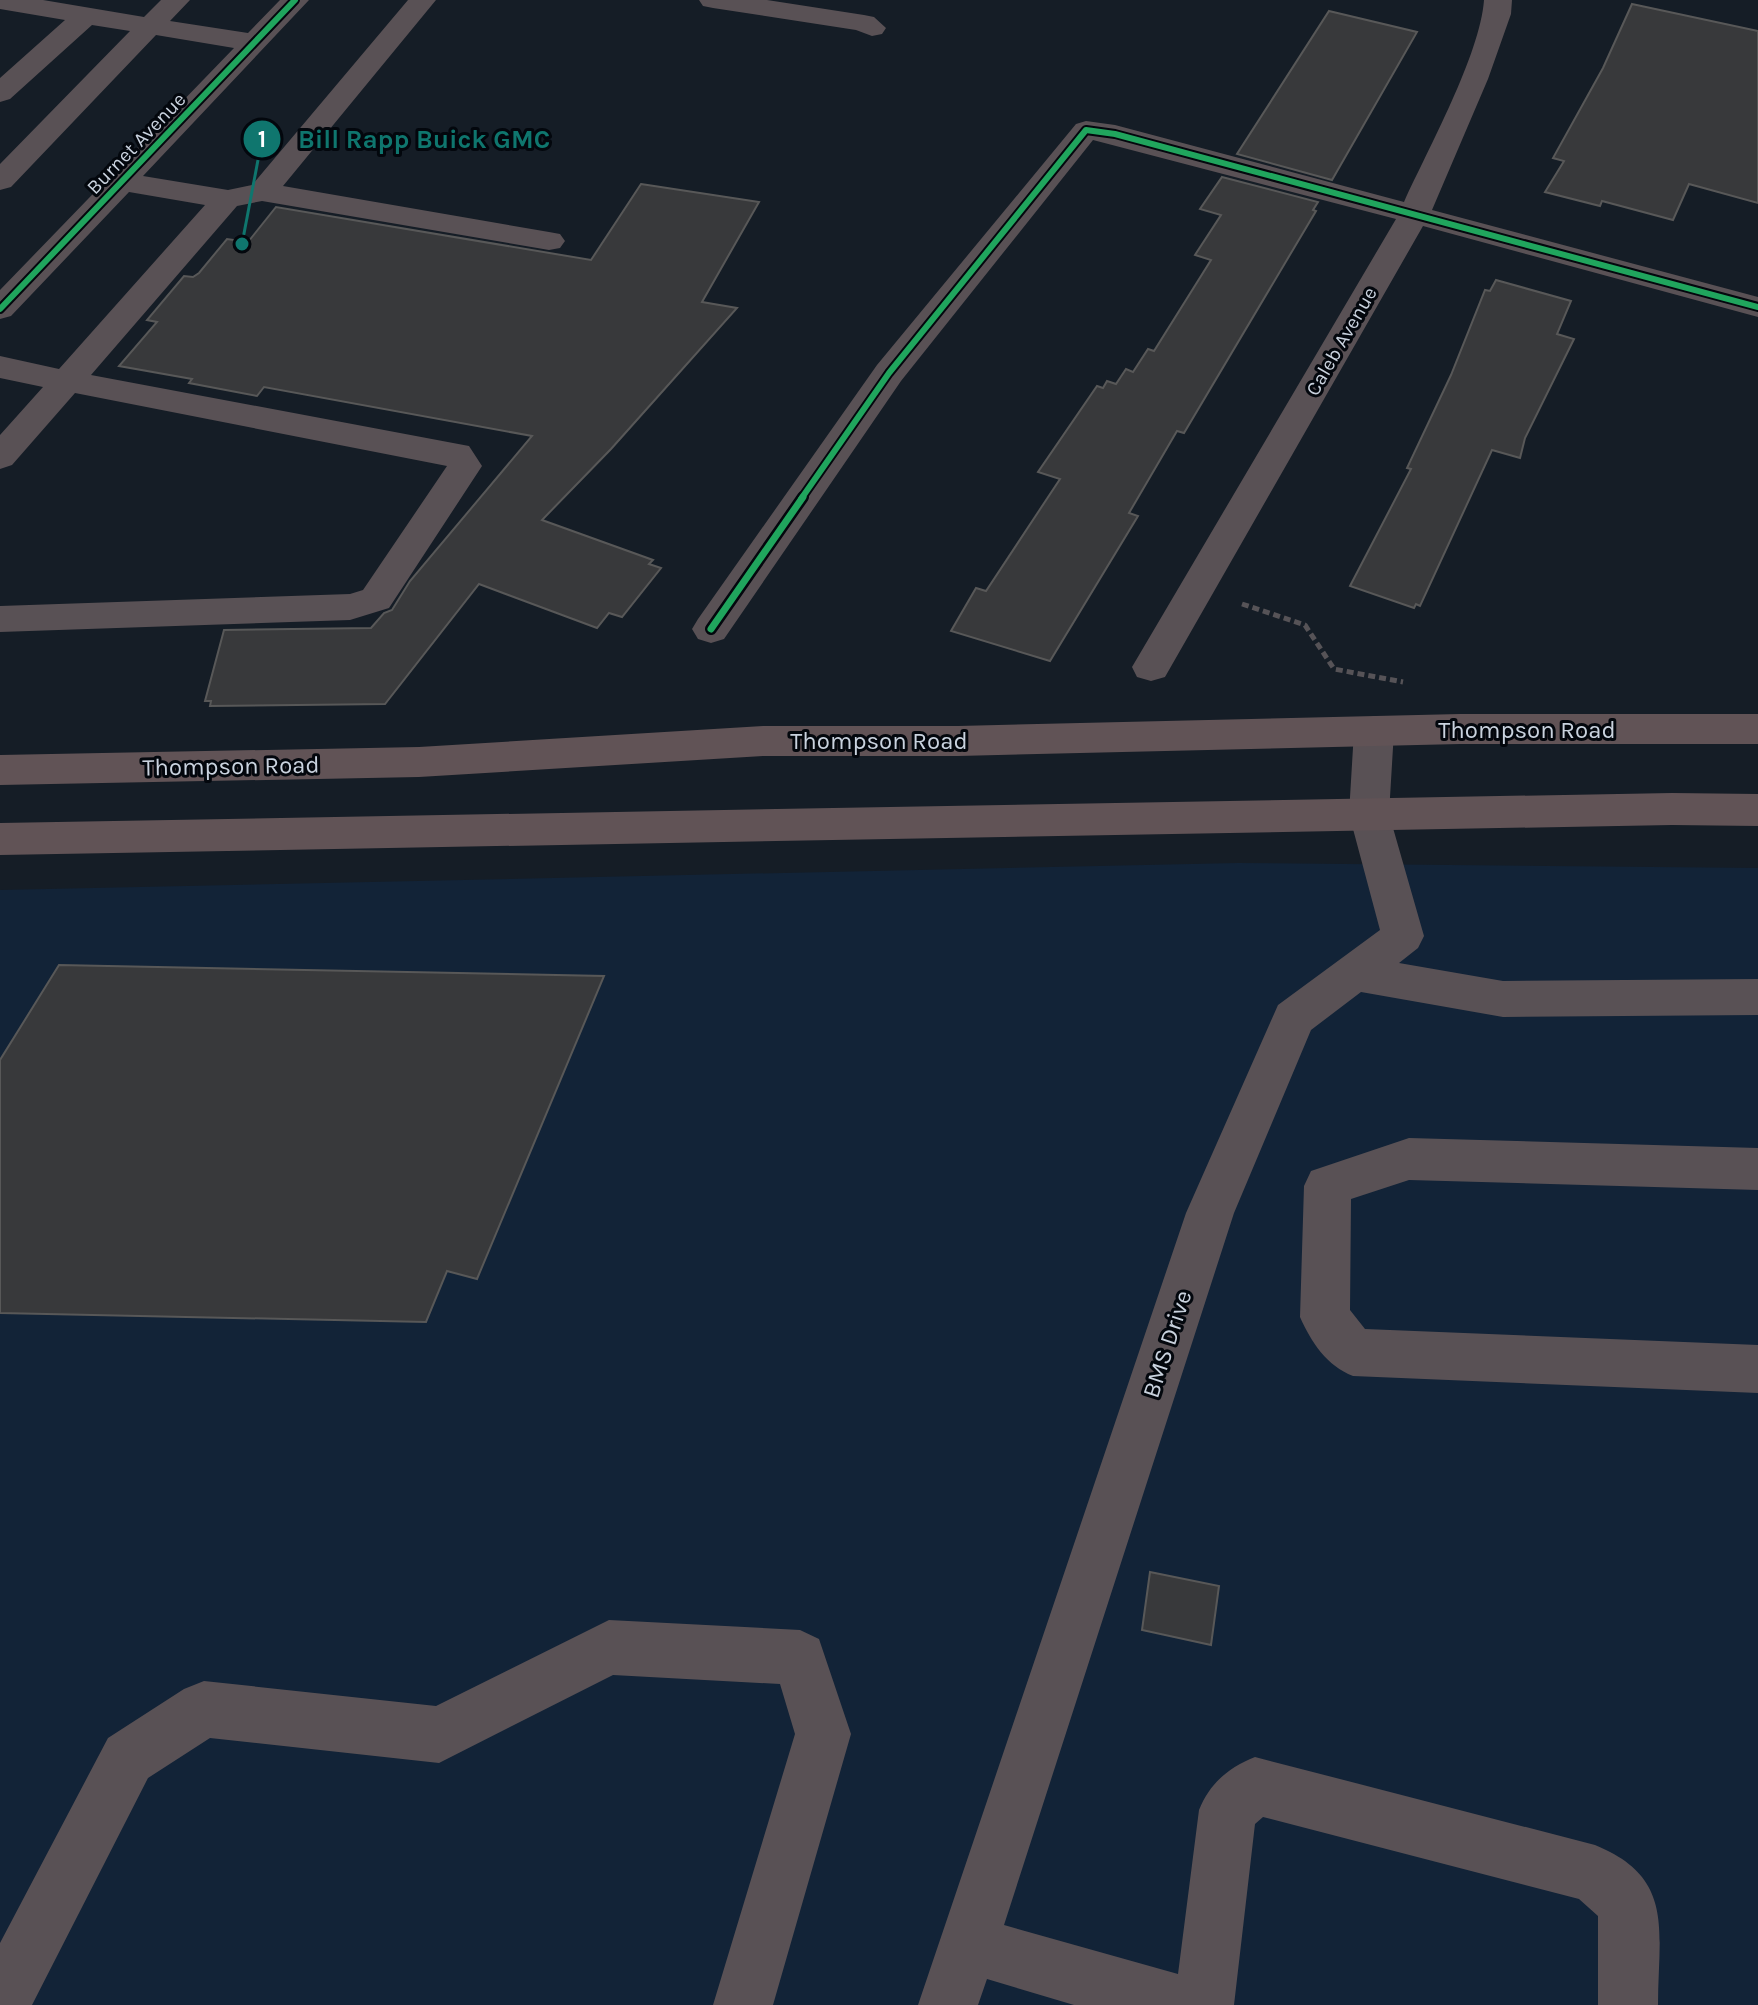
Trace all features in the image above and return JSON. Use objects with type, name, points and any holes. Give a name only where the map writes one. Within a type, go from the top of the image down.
[{"type":"main road","name":"Thompson Road","points":[[0,770],[419,762],[763,741],[973,740],[1460,729],[1758,729]]},
{"type":"main road","points":[[0,839],[1369,814],[1758,810]]},
{"type":"street","points":[[0,181],[176,0]]},
{"type":"street","name":"Burnet Avenue","points":[[2,303],[295,0]]},
{"type":"street","points":[[262,192],[422,0]]},
{"type":"street","points":[[713,0],[864,23],[872,28]]},
{"type":"street","name":"Caleb Avenue","points":[[1151,667],[1413,217],[1474,79],[1497,14],[1498,0]]},
{"type":"street","points":[[0,1],[255,43]]},
{"type":"street","points":[[0,93],[87,15]]},
{"type":"street","points":[[711,629],[889,373],[1086,130],[1115,134],[1413,217],[1758,307]]},
{"type":"street","points":[[122,182],[226,199],[262,192],[549,241]]},
{"type":"street","points":[[0,457],[226,199]]},
{"type":"street","points":[[0,367],[457,454],[465,466],[376,599],[350,607],[0,619]]},
{"type":"street","name":"BMS Drive","points":[[948,2005],[1210,1213],[1294,1018],[1403,936],[1369,814],[1374,731]]},
{"type":"street","points":[[1354,973],[1503,999],[1758,997]]},
{"type":"street","points":[[1758,1169],[1409,1159],[1328,1186],[1325,1317],[1353,1352],[1758,1369]]},
{"type":"street","points":[[0,2005],[128,1758],[204,1709],[439,1735],[609,1647],[800,1658],[823,1734],[743,2005]]},
{"type":"street","points":[[1204,2005],[1228,1810],[1255,1786],[1595,1874],[1628,1903],[1628,2005]]},
{"type":"street","points":[[968,1944],[1178,2005]]},
{"type":"path","points":[[1197,589],[1305,625],[1334,669],[1447,691],[1460,729]]},
{"type":"shaded area","points":[[1238,863],[1758,868],[1758,2005],[0,2005],[0,890]]},
{"type":"building","points":[[1632,4],[1758,31],[1758,203],[1689,184],[1673,220],[1602,201],[1600,206],[1545,192],[1564,161],[1553,158],[1603,68]]},
{"type":"building","points":[[1329,11],[1417,32],[1332,180],[1237,154]]},
{"type":"building","points":[[1222,177],[1318,202],[1313,210],[1316,211],[1184,433],[1177,431],[1129,513],[1138,516],[1050,661],[951,631],[976,588],[986,591],[1060,479],[1038,472],[1097,386],[1103,388],[1107,381],[1116,384],[1126,369],[1133,372],[1148,349],[1154,351],[1211,260],[1195,255],[1221,215],[1200,209]]},
{"type":"building","points":[[641,184],[759,202],[702,302],[737,308],[611,449],[542,520],[653,560],[649,564],[661,568],[622,617],[609,613],[597,628],[479,584],[385,704],[210,706],[211,701],[205,701],[224,630],[371,628],[384,613],[392,610],[410,581],[532,436],[264,387],[257,396],[189,383],[192,379],[119,366],[157,322],[147,320],[184,276],[193,277],[199,273],[227,239],[248,242],[276,207],[591,260]]},
{"type":"building","points":[[1496,280],[1571,301],[1557,334],[1574,339],[1525,438],[1520,458],[1492,450],[1420,606],[1416,604],[1414,608],[1350,586],[1411,469],[1407,468],[1451,375],[1485,290],[1490,291]]},
{"type":"building","points":[[59,965],[604,976],[477,1279],[447,1271],[426,1322],[0,1313],[0,1060]]},
{"type":"building","points":[[1150,1572],[1219,1586],[1211,1645],[1142,1630]]},
{"type":"cycle path","points":[[0,309],[295,0]]},
{"type":"cycle path","points":[[711,629],[889,373],[1086,130],[1115,134],[1758,307]]},
{"type":"place","name":"Bill Rapp Buick GMC","points":[[242,244]]}]
